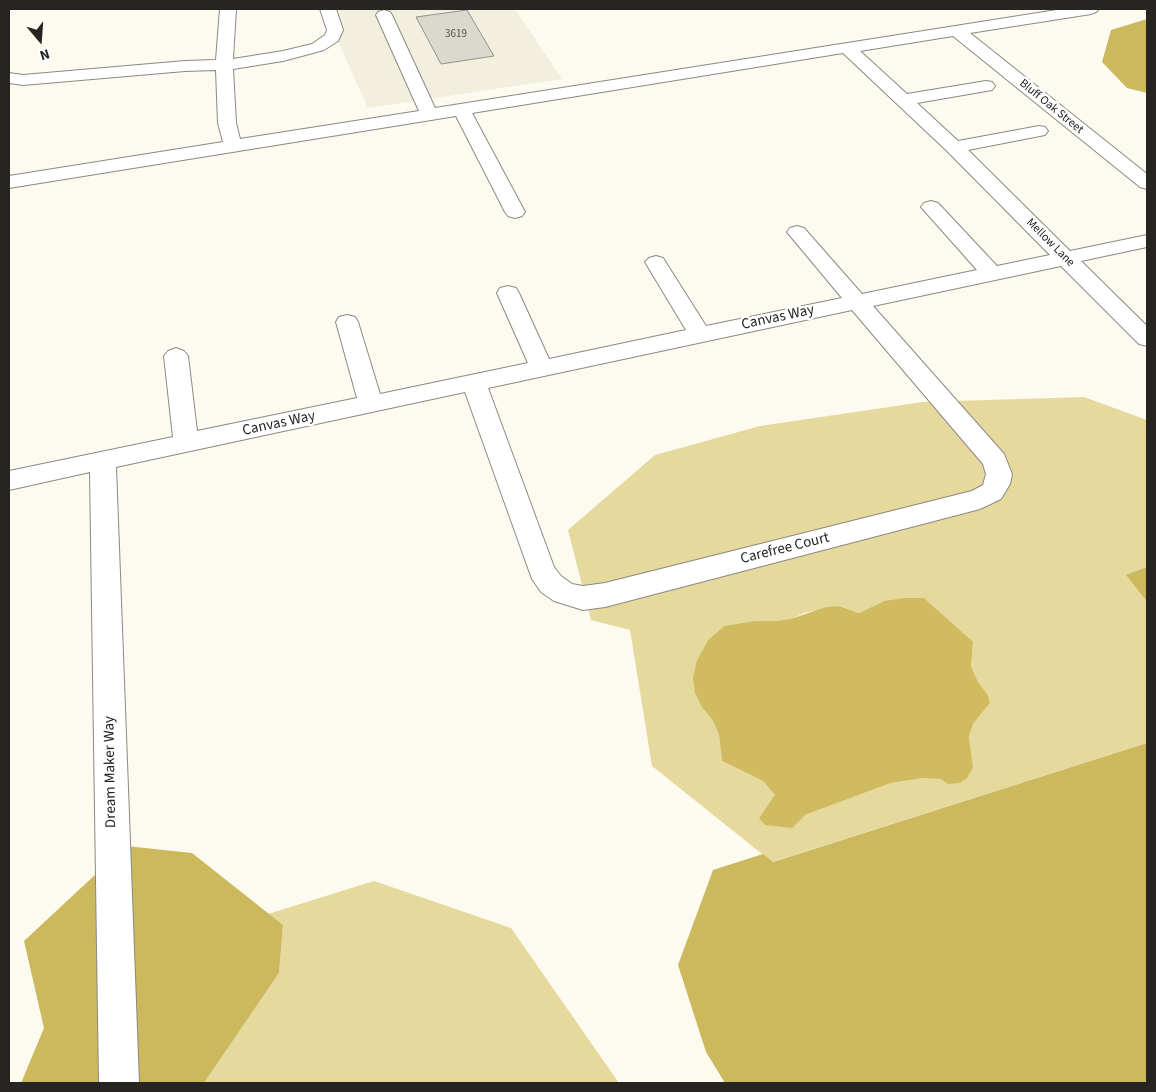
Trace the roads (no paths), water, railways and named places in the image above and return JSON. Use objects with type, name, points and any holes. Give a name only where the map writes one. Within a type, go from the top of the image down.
[{"type":"street","points":[[228,9],[224,65],[227,123],[233,146]]},
{"type":"street","points":[[9,78],[23,80],[184,66],[224,65],[283,56],[318,47],[332,38],[335,30],[328,9]]},
{"type":"street","points":[[9,182],[1092,9]]},
{"type":"street","points":[[384,15],[429,114]]},
{"type":"street","name":"Bluff Oak Street","points":[[956,30],[1147,183]]},
{"type":"street","name":"Mellow Lane","points":[[847,48],[954,146],[1147,339]]},
{"type":"street","points":[[902,100],[986,86]]},
{"type":"street","points":[[460,109],[515,212]]},
{"type":"street","points":[[954,146],[1039,132]]},
{"type":"street","points":[[931,207],[992,273]]},
{"type":"street","points":[[798,232],[855,301]]},
{"type":"street","name":"Canvas Way","points":[[9,480],[1147,240]]},
{"type":"street","points":[[656,262],[700,335]]},
{"type":"street","points":[[508,293],[542,368]]},
{"type":"street","name":"Carefree Court","points":[[474,383],[542,570],[552,584],[564,593],[583,598],[605,595],[980,499],[992,492],[997,484],[999,474],[994,461],[855,301]]},
{"type":"street","points":[[347,322],[371,404]]},
{"type":"street","points":[[176,356],[186,443]]},
{"type":"street","name":"Dream Maker Way","points":[[103,460],[119,1083]]}]
